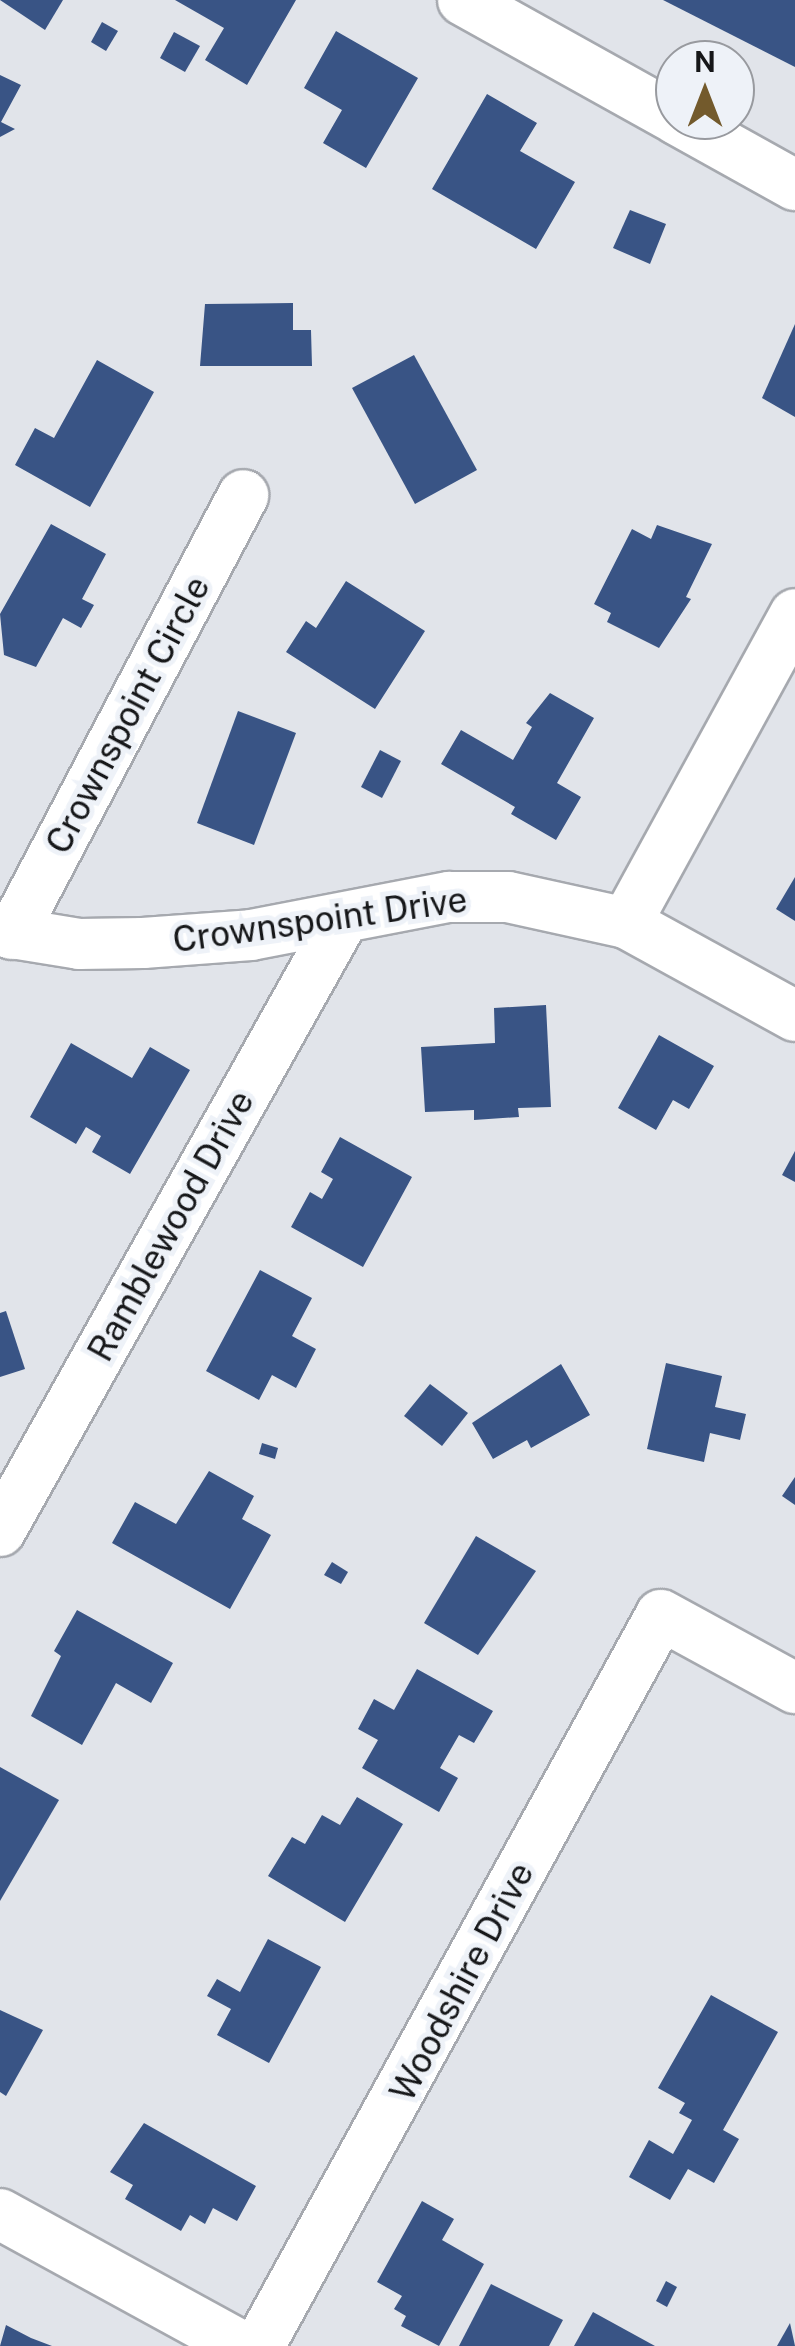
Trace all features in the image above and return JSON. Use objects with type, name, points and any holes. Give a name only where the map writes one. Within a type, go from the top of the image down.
[{"type":"street","points":[[463,0],[655,107]]},
{"type":"street","points":[[713,140],[795,186]]},
{"type":"street","name":"Crownspoint Circle","points":[[6,933],[244,495]]},
{"type":"street","points":[[626,923],[795,614]]},
{"type":"street","name":"Crownspoint Drive","points":[[6,933],[143,943],[342,921],[402,904],[508,898],[626,923],[795,1016]]},
{"type":"street","name":"Ramblewood Drive","points":[[0,1532],[342,921]]},
{"type":"street","name":"Woodshire Drive","points":[[259,2346],[661,1615],[795,1688]]},
{"type":"street","points":[[0,2214],[241,2346]]},
{"type":"building","points":[[0,0],[63,0],[45,30]]},
{"type":"building","points":[[175,0],[296,0],[247,85],[205,60],[224,28]]},
{"type":"building","points":[[663,0],[795,0],[795,67],[755,47],[755,40],[742,40]]},
{"type":"building","points":[[102,22],[118,31],[106,51],[91,42]]},
{"type":"building","points":[[336,31],[418,78],[366,168],[323,143],[342,110],[304,88]]},
{"type":"building","points":[[174,32],[200,46],[185,72],[160,58]]},
{"type":"building","points":[[0,75],[21,85],[1,122],[15,129],[0,137]]},
{"type":"building","points":[[487,94],[537,123],[520,151],[575,182],[536,249],[432,189]]},
{"type":"building","points":[[630,210],[666,224],[650,264],[613,248]]},
{"type":"building","points":[[293,303],[293,330],[311,330],[312,366],[200,366],[205,304]]},
{"type":"building","points":[[795,324],[795,417],[762,398]]},
{"type":"building","points":[[414,355],[477,470],[415,504],[352,388]]},
{"type":"building","points":[[97,360],[154,392],[90,507],[15,465],[35,428],[54,438]]},
{"type":"building","points":[[51,524],[106,554],[82,599],[94,605],[81,628],[63,618],[36,667],[4,655],[0,614]]},
{"type":"building","points":[[657,525],[712,544],[686,597],[691,599],[659,648],[607,622],[611,613],[594,604],[632,529],[651,539]]},
{"type":"building","points":[[346,581],[425,631],[375,709],[286,652],[306,621],[316,628]]},
{"type":"building","points":[[550,693],[594,718],[557,783],[581,797],[556,840],[511,814],[515,807],[441,764],[461,730],[513,760],[532,727],[526,723]]},
{"type":"building","points":[[238,711],[296,733],[254,845],[197,823]]},
{"type":"building","points":[[380,750],[401,761],[382,798],[361,787]]},
{"type":"building","points":[[795,877],[795,921],[776,909]]},
{"type":"building","points":[[546,1005],[551,1107],[518,1108],[519,1117],[474,1120],[474,1110],[425,1112],[421,1047],[495,1043],[494,1008]]},
{"type":"building","points":[[659,1035],[714,1066],[689,1109],[673,1100],[656,1130],[618,1108]]},
{"type":"building","points":[[71,1043],[132,1078],[150,1047],[190,1070],[130,1174],[92,1152],[101,1136],[86,1127],[76,1144],[30,1117]]},
{"type":"building","points":[[340,1137],[412,1177],[363,1267],[291,1227],[310,1192],[322,1199],[333,1179],[321,1172]]},
{"type":"building","points":[[795,1151],[795,1182],[782,1175]]},
{"type":"building","points":[[260,1270],[312,1298],[292,1336],[316,1349],[296,1388],[272,1375],[259,1400],[206,1371]]},
{"type":"building","points":[[6,1311],[25,1369],[0,1377],[0,1313]]},
{"type":"building","points":[[666,1363],[722,1376],[715,1407],[746,1414],[740,1440],[710,1433],[704,1462],[647,1449]]},
{"type":"building","points":[[561,1364],[590,1415],[531,1448],[527,1440],[493,1459],[472,1423]]},
{"type":"building","points":[[430,1384],[468,1413],[442,1446],[404,1416]]},
{"type":"building","points":[[262,1443],[278,1448],[275,1459],[259,1454]]},
{"type":"building","points":[[209,1471],[254,1496],[242,1519],[271,1535],[230,1609],[112,1543],[135,1502],[176,1524]]},
{"type":"building","points":[[795,1477],[795,1505],[782,1496]]},
{"type":"building","points":[[476,1536],[536,1571],[478,1655],[424,1623]]},
{"type":"building","points":[[332,1562],[348,1572],[341,1584],[324,1575]]},
{"type":"building","points":[[77,1610],[173,1663],[151,1703],[116,1683],[82,1745],[31,1716],[61,1656],[54,1651]]},
{"type":"building","points":[[417,1669],[493,1711],[474,1743],[459,1735],[440,1768],[458,1778],[439,1812],[362,1768],[378,1740],[358,1729],[374,1699],[394,1710]]},
{"type":"building","points":[[0,1767],[59,1800],[0,1901]]},
{"type":"building","points":[[357,1797],[403,1824],[345,1922],[268,1876],[292,1837],[305,1844],[322,1815],[340,1825]]},
{"type":"building","points":[[268,1939],[321,1967],[269,2063],[217,2035],[231,2009],[207,1996],[217,1979],[240,1992]]},
{"type":"building","points":[[711,1995],[778,2032],[723,2130],[739,2139],[714,2183],[688,2169],[670,2200],[629,2177],[649,2140],[673,2154],[692,2120],[679,2113],[685,2103],[658,2088]]},
{"type":"building","points":[[0,2010],[43,2030],[6,2096],[0,2092]]},
{"type":"building","points":[[144,2123],[256,2186],[237,2221],[213,2208],[205,2224],[190,2215],[181,2231],[125,2199],[133,2185],[110,2172]]},
{"type":"building","points":[[422,2201],[454,2219],[442,2240],[484,2264],[439,2346],[401,2326],[406,2316],[394,2309],[402,2296],[377,2282]]},
{"type":"building","points":[[666,2281],[677,2287],[667,2307],[656,2301]]},
{"type":"building","points":[[491,2284],[563,2320],[549,2346],[459,2346]]},
{"type":"building","points":[[593,2312],[655,2346],[574,2346]]},
{"type":"building","points":[[790,2323],[795,2346],[777,2346]]},
{"type":"building","points":[[6,2325],[31,2338],[52,2346],[0,2346]]}]
